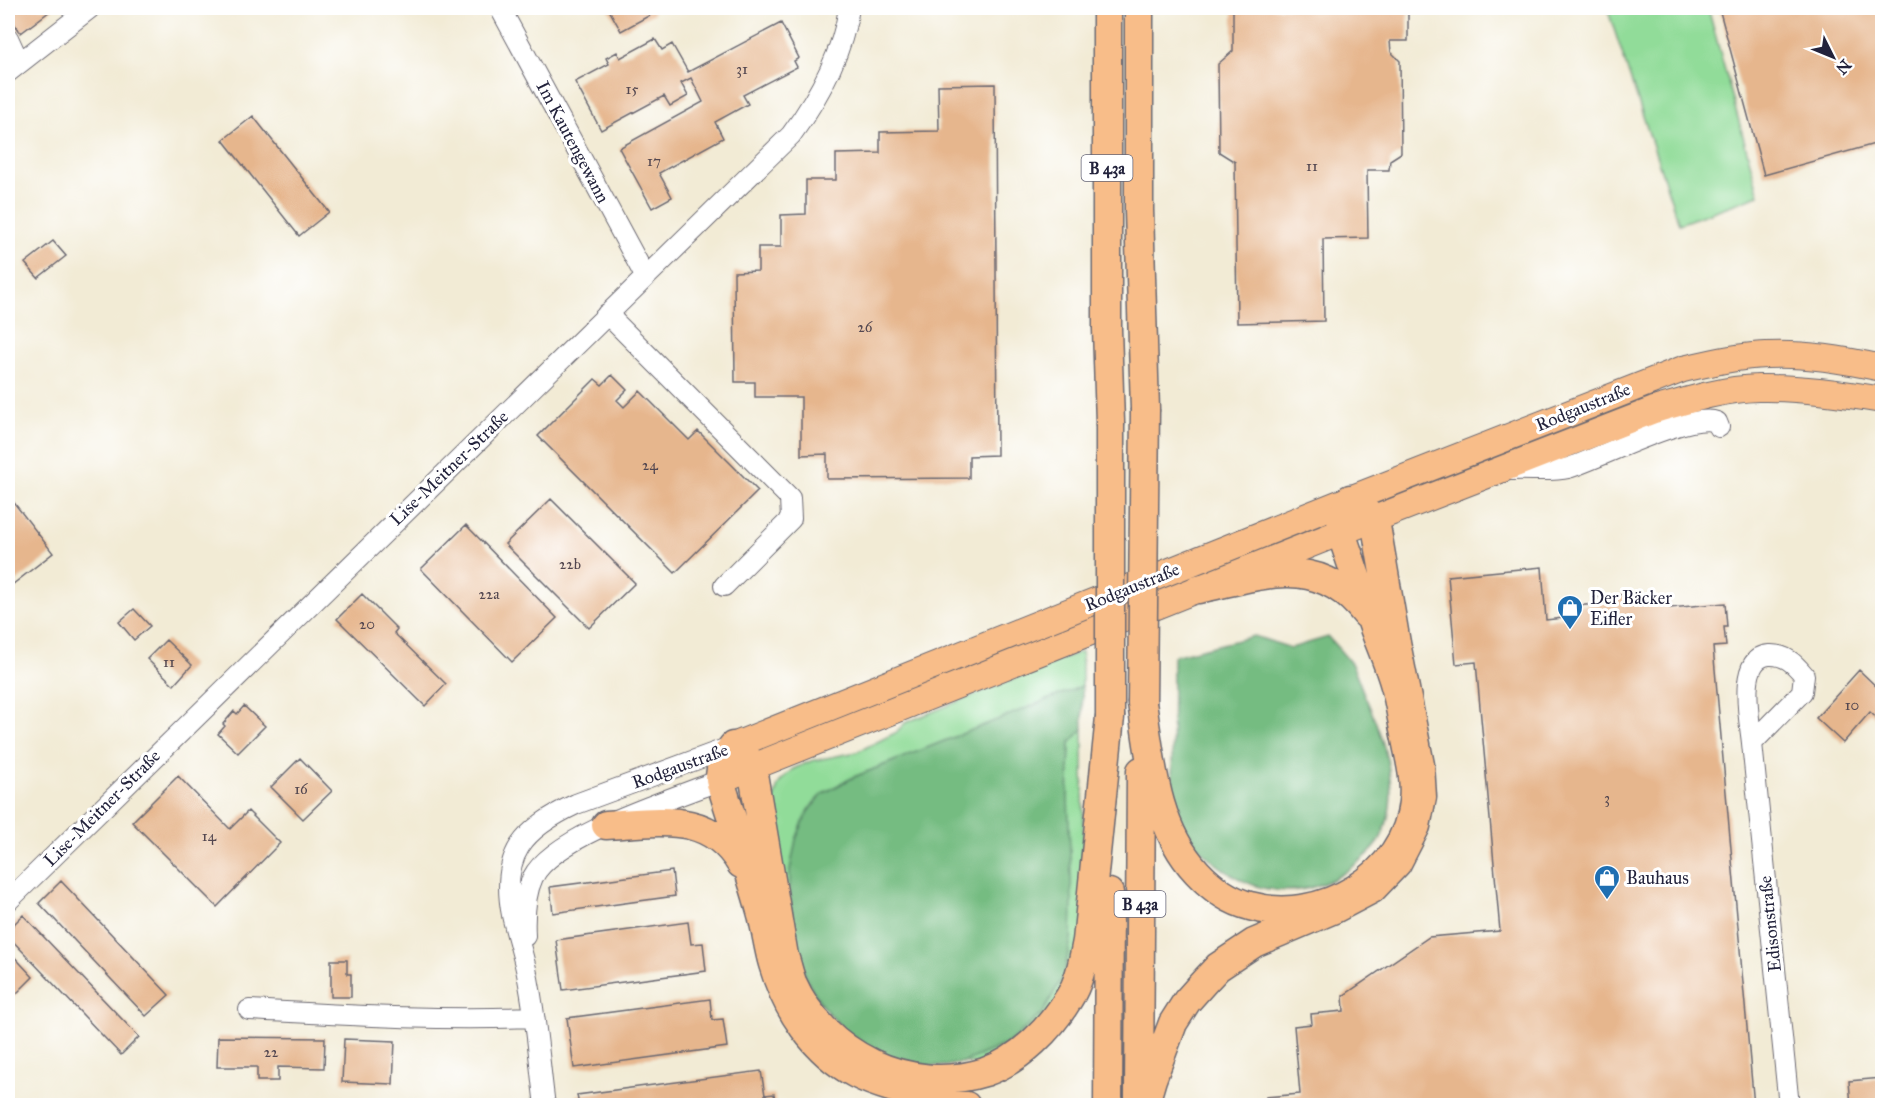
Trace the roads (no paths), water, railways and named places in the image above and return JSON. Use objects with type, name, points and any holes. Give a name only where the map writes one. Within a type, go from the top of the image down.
[{"type":"highway","name":"B 43a","points":[[1107,8],[1107,329],[1110,423],[1108,1106]]},
{"type":"highway","name":"B 43a","points":[[1138,1106],[1145,409],[1139,210],[1139,8]]},
{"type":"highway","points":[[1142,703],[1155,791],[1178,846],[1197,872],[1222,892],[1251,906],[1284,910],[1324,903],[1358,888],[1385,866],[1404,836],[1414,801],[1413,774],[1395,686],[1341,532],[1342,518],[1350,499],[1375,520],[1420,765],[1422,797],[1416,826],[1396,864],[1372,889],[1334,909],[1254,944],[1218,967],[1187,1001],[1173,1023],[1144,1106]]},
{"type":"highway","points":[[1198,589],[1266,574],[1300,573],[1319,577],[1335,584],[1357,602],[1371,621]]},
{"type":"highway","points":[[966,1106],[881,1084],[856,1074],[821,1047],[795,1016],[773,964],[762,912],[720,780],[720,769],[724,758],[733,747],[741,751],[752,768],[784,956],[792,982],[805,1004],[829,1034],[864,1060],[902,1076],[949,1079],[987,1071],[1013,1057],[1035,1040],[1054,1020],[1071,996],[1081,971],[1087,941],[1110,717]]},
{"type":"highway","points":[[606,825],[666,822],[700,827],[716,834],[724,842],[735,854],[753,884]]},
{"type":"main road","name":"Rodgaustraße","points":[[733,747],[1350,499],[1683,369],[1766,355],[1804,355],[1882,368]]},
{"type":"main road","name":"Rodgaustraße","points":[[720,780],[1341,532],[1654,410],[1698,397],[1765,388],[1843,393],[1882,400]]},
{"type":"street","points":[[8,38],[13,67],[90,8]]},
{"type":"street","name":"Im Kautengewann","points":[[501,8],[645,276]]},
{"type":"street","name":"Lise-Meitner-Straße","points":[[8,901],[645,276],[762,165],[790,135],[826,82],[838,50],[849,8]]},
{"type":"street","points":[[607,314],[790,498],[791,519],[724,586]]},
{"type":"street","points":[[1501,470],[1569,467],[1665,429],[1712,420],[1717,422],[1719,427]]},
{"type":"street","name":"Edisonstraße","points":[[1752,742],[1789,1106]]},
{"type":"street","name":"Rodgaustraße","points":[[545,1106],[526,968],[508,893],[509,872],[514,856],[532,831],[552,816],[576,804],[733,747]]},
{"type":"street","name":"Rodgaustraße","points":[[526,968],[525,917],[528,892],[540,866],[555,851],[606,825],[720,780]]},
{"type":"street","points":[[249,1010],[412,1018],[534,1017]]},
{"type":"place","name":"Der Bäcker Eifler","points":[[1570,631]]},
{"type":"place","name":"Bauhaus","points":[[1607,901]]}]
